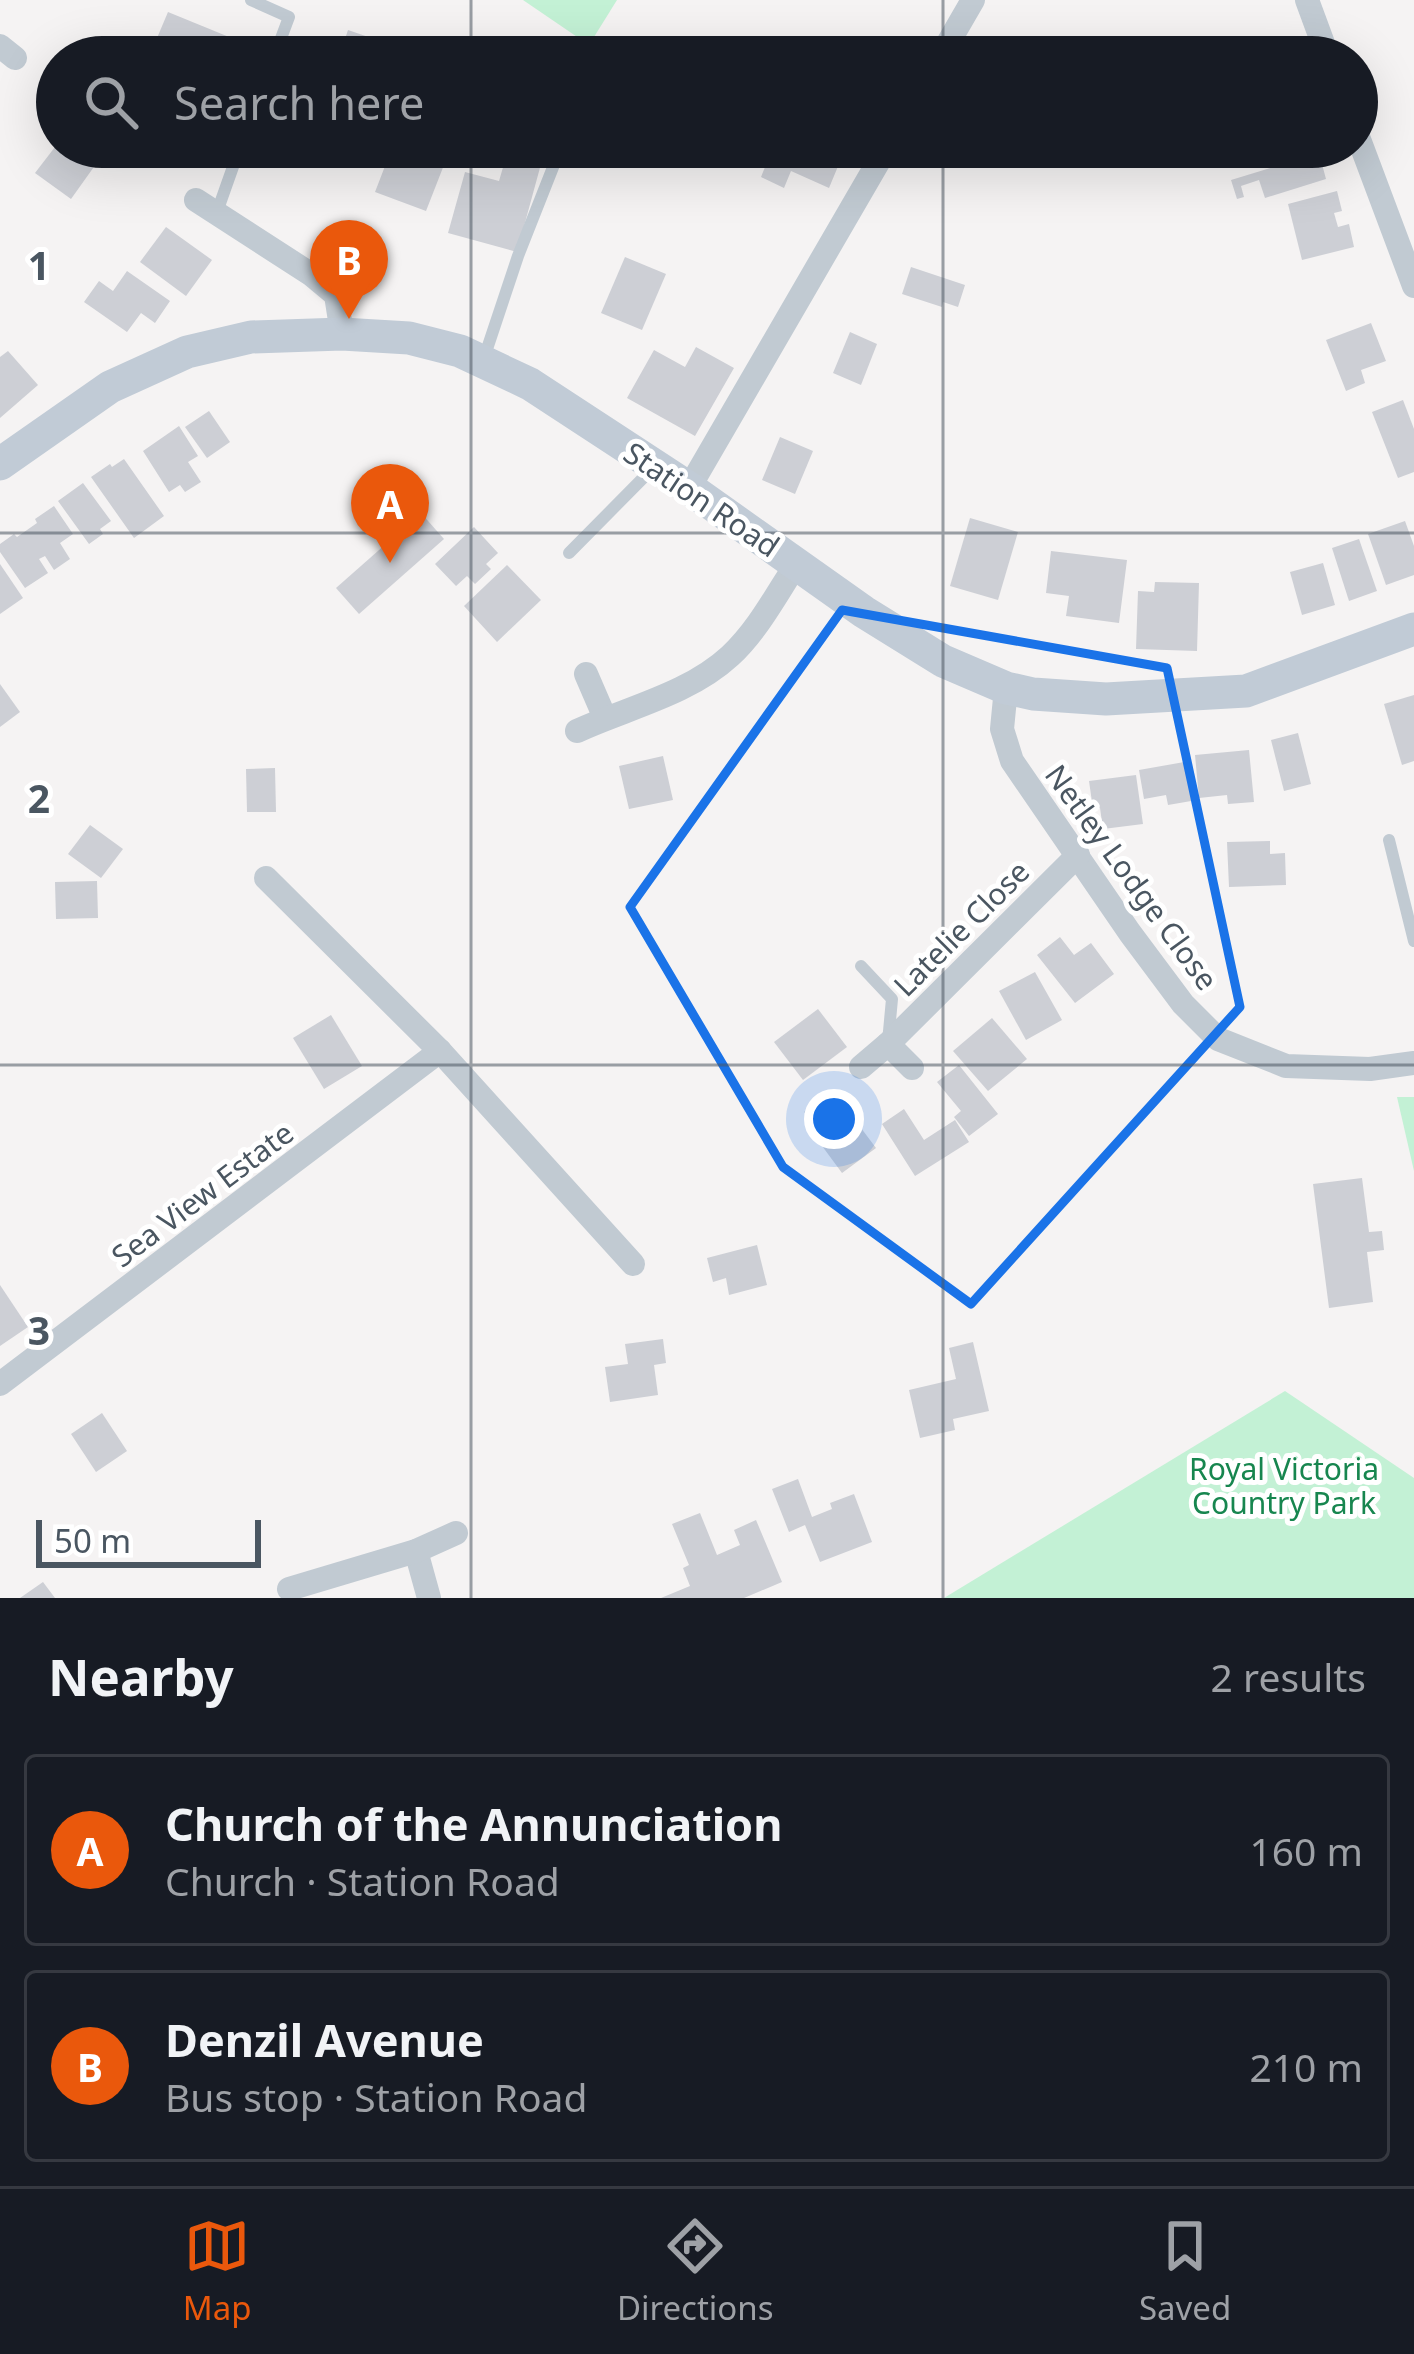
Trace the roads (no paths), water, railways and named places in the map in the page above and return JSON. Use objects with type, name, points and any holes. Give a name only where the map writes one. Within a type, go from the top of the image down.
[{"type":"street","points":[[952,36],[973,0]]},
{"type":"street","points":[[1307,0],[1320,36]]},
{"type":"street","points":[[689,488],[875,168]]},
{"type":"street","points":[[1370,168],[1414,286]]},
{"type":"street","points":[[206,206],[336,295],[342,334]]},
{"type":"street","name":"Station Road","points":[[0,464],[110,387],[187,352],[251,337],[409,338],[460,351],[530,384],[864,611],[943,661],[1006,688],[1106,698],[1246,692],[1414,629]]},
{"type":"street","points":[[577,731],[693,683],[729,656],[759,622],[796,563]]},
{"type":"street","points":[[586,674],[605,718]]},
{"type":"street","name":"Netley Lodge Close","points":[[1006,688],[1003,729],[1012,761],[1183,1004],[1218,1039],[1286,1066],[1370,1069],[1414,1063]]},
{"type":"street","name":"Latelie Close","points":[[860,1067],[1078,856]]},
{"type":"street","points":[[266,878],[440,1051],[633,1264]]},
{"type":"street","points":[[888,1044],[912,1068]]},
{"type":"street","name":"Sea View Estate","points":[[0,1384],[440,1051]]},
{"type":"street","points":[[289,1589],[416,1551],[456,1533]]},
{"type":"street","points":[[416,1551],[430,1598]]},
{"type":"lane","points":[[251,0],[289,17],[282,36]]},
{"type":"lane","points":[[206,206],[228,168]]},
{"type":"lane","points":[[483,362],[553,168]]},
{"type":"lane","points":[[569,553],[655,466]]},
{"type":"lane","points":[[1389,840],[1414,941]]},
{"type":"lane","points":[[860,966],[892,999],[888,1044]]},
{"type":"place","name":"Denzil Avenue","points":[[349,319]]},
{"type":"place","name":"Church of the Annunciation","points":[[390,563]]},
{"type":"park label","name":"Royal Victoria Country Park","points":[[1284,1485]]}]
